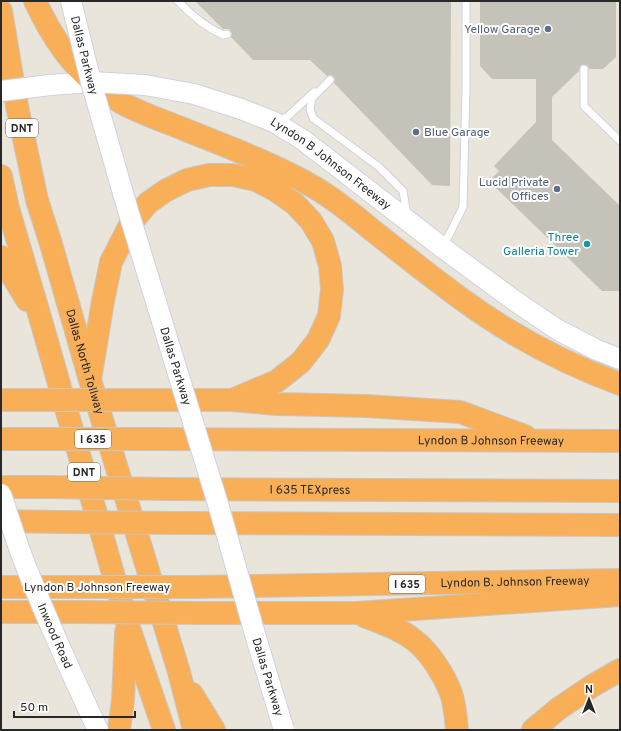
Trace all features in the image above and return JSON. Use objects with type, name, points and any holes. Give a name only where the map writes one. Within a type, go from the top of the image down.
[{"type":"highway","points":[[35,1],[44,20],[60,45],[77,67],[121,102],[147,115],[261,161],[313,186],[338,202],[460,298],[513,334],[545,352],[620,384]]},
{"type":"highway","name":"Dallas North Tollway","points":[[1,11],[17,106],[38,200],[90,380],[179,672],[194,730]]},
{"type":"highway","points":[[90,380],[111,262],[131,223],[148,203],[165,191],[187,180],[209,175],[233,175],[256,180],[275,190],[295,204],[311,221],[323,241],[330,266],[332,289],[329,316],[318,340],[301,362],[277,381],[232,400]]},
{"type":"highway","name":"DNT","points":[[1,176],[8,208],[126,619],[164,730]]},
{"type":"highway","points":[[1,257],[42,324]]},
{"type":"highway","points":[[11,400],[232,400],[277,404],[366,406],[460,412],[538,441]]},
{"type":"highway","name":"Lyndon B Johnson Freeway","points":[[1,439],[620,441]]},
{"type":"highway","name":"I 635 TEXpress","points":[[1,487],[620,491]]},
{"type":"highway","points":[[1,521],[620,525]]},
{"type":"highway","name":"Lyndon B. Johnson Freeway","points":[[193,587],[620,580]]},
{"type":"highway","name":"Lyndon B Johnson Freeway","points":[[1,587],[193,587]]},
{"type":"highway","points":[[1,612],[357,613],[620,595]]},
{"type":"highway","points":[[357,613],[395,628],[414,640],[428,654],[442,673],[451,694],[456,714],[457,730]]},
{"type":"highway","points":[[119,730],[123,700],[126,619]]},
{"type":"highway","points":[[532,730],[564,705],[592,686],[620,670]]},
{"type":"highway","points":[[179,672],[214,730]]},
{"type":"main road","name":"Dallas Parkway","points":[[71,1],[91,82],[127,207],[218,504],[284,730]]},
{"type":"main road","name":"Lyndon B Johnson Freeway","points":[[1,91],[91,82],[145,85],[194,94],[241,109],[274,122],[303,140],[443,248],[515,301],[558,330],[597,350],[620,359]]},
{"type":"main road","name":"Inwood Road","points":[[1,494],[28,573],[59,646],[98,730]]},
{"type":"lane","points":[[178,1],[187,11],[212,30],[223,36],[228,34]]},
{"type":"lane","points":[[443,248],[463,207],[466,90],[466,1]]},
{"type":"lane","points":[[584,69],[584,106],[620,141]]},
{"type":"lane","points":[[274,122],[287,117],[297,109],[329,78],[312,98],[310,109],[313,118],[379,167],[403,191],[408,221]]},
{"type":"building","name":"Blue Garage","points":[[195,1],[451,1],[450,186],[432,185],[334,83],[335,79],[333,76],[327,76],[310,60],[253,60],[231,37],[232,33],[230,30],[223,29]]},
{"type":"building","points":[[480,1],[616,1],[616,57],[603,69],[589,69],[586,65],[581,65],[579,71],[552,97],[552,140],[620,206],[620,291],[602,291],[489,181],[499,171],[494,166],[536,122],[536,79],[492,79],[480,66]]},
{"type":"place","name":"Yellow Garage","points":[[548,29]]},
{"type":"place","name":"Blue Garage","points":[[416,132]]},
{"type":"place","name":"Lucid Private Offices","points":[[557,189]]},
{"type":"place","name":"Three Galleria Tower","points":[[587,244]]}]
